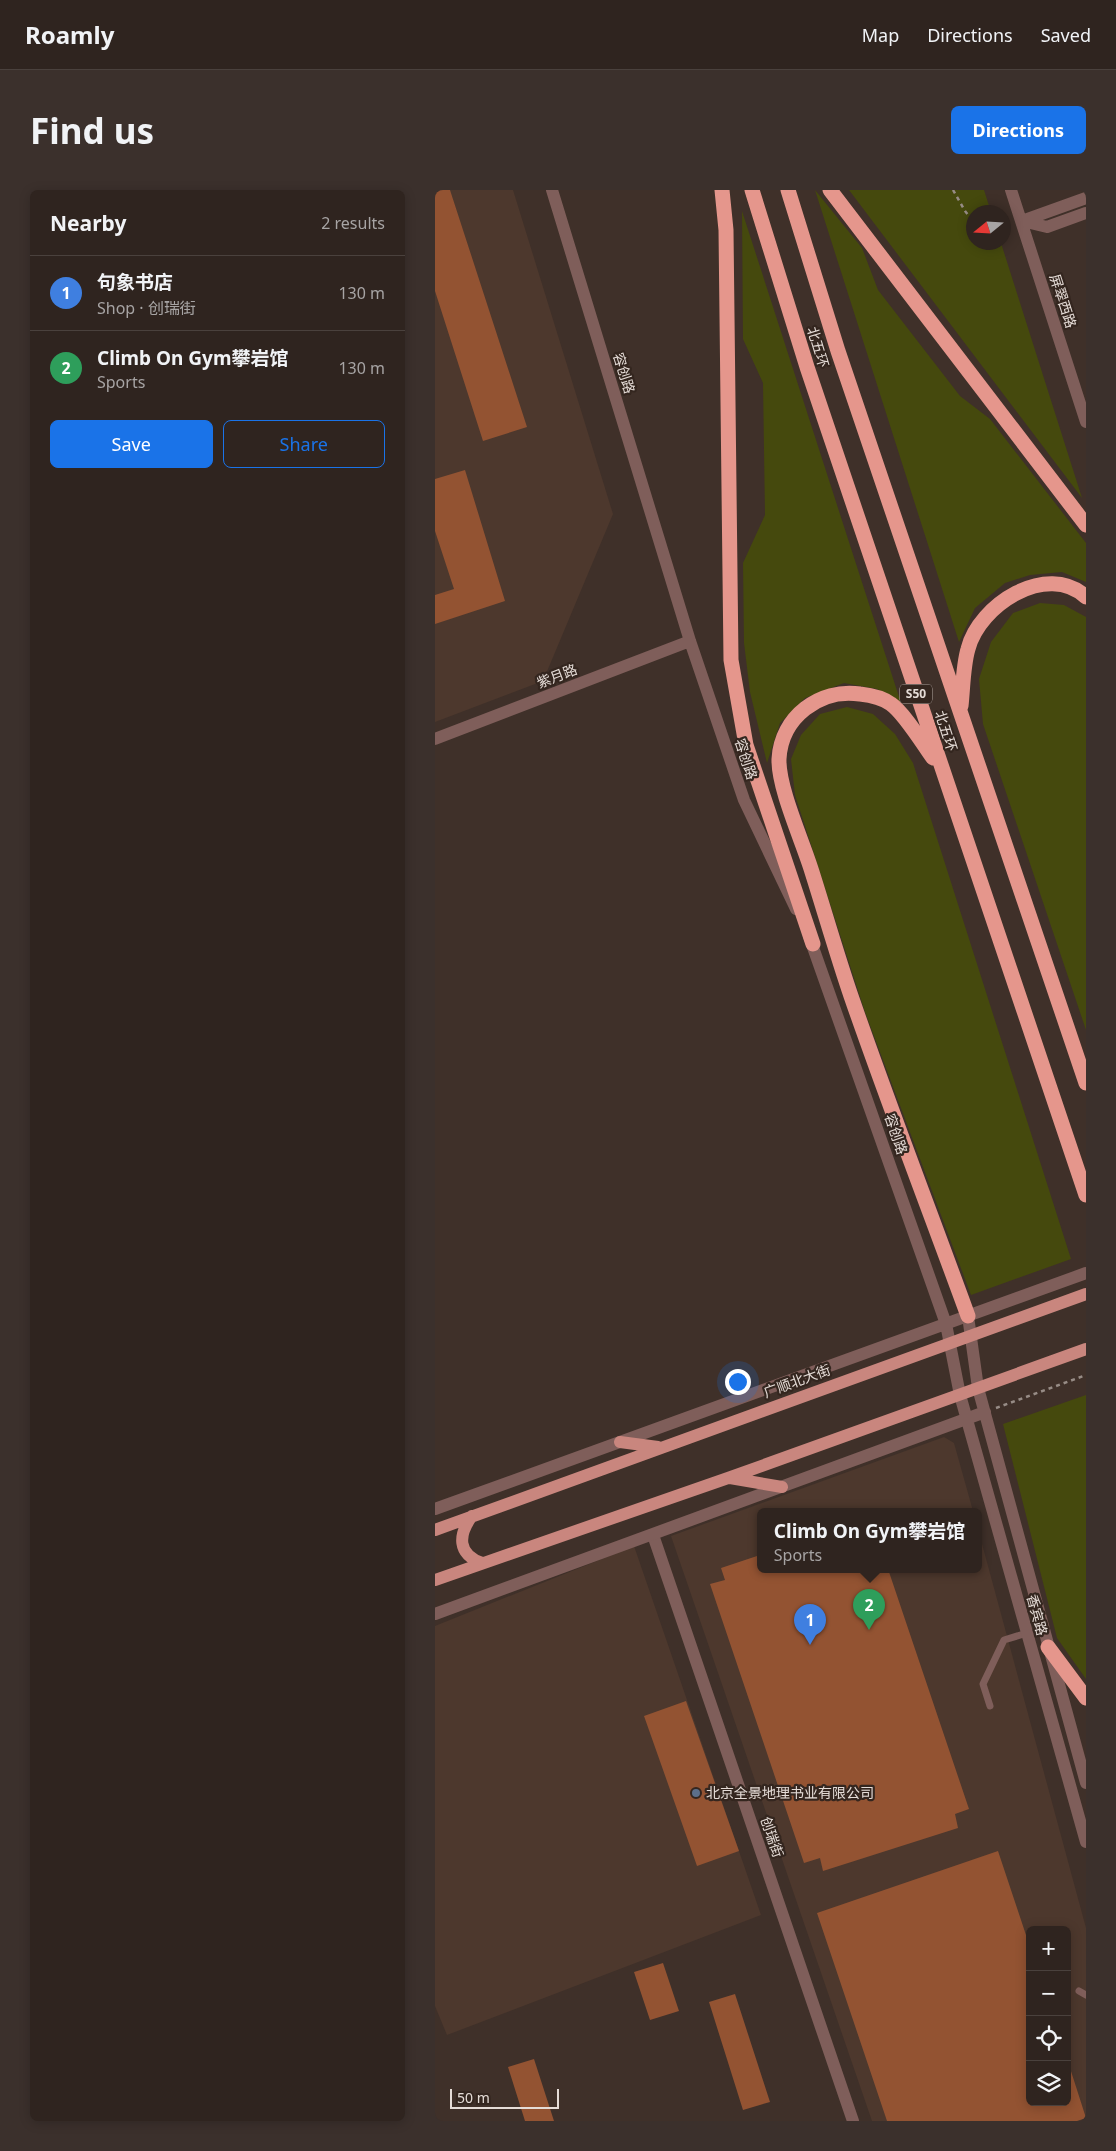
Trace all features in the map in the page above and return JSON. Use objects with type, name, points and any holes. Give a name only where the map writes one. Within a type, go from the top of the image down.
[{"type":"highway","points":[[722,190],[726,230],[731,660],[746,746],[813,944]]},
{"type":"highway","name":"北五环","points":[[752,190],[807,367],[1086,1195]]},
{"type":"highway","name":"北五环","points":[[788,190],[838,351],[1086,1083]]},
{"type":"highway","points":[[830,190],[1086,525]]},
{"type":"highway","points":[[961,710],[967,648],[979,626],[995,606],[1021,590],[1048,583],[1067,586],[1086,597]]},
{"type":"highway","points":[[941,769],[891,704],[869,695],[846,692],[827,695],[809,705],[795,717],[784,736],[779,759],[782,783],[811,866],[851,995],[968,1316]]},
{"type":"highway","points":[[1048,1647],[1086,1698]]},
{"type":"main road","name":"广顺北大街","points":[[435,1530],[1086,1294]]},
{"type":"main road","points":[[435,1580],[728,1478],[1086,1349]]},
{"type":"main road","points":[[620,1442],[661,1447]]},
{"type":"main road","points":[[728,1478],[782,1487]]},
{"type":"main road","points":[[472,1516],[461,1534],[461,1542],[467,1555],[473,1560],[482,1563]]},
{"type":"street","name":"容创路","points":[[551,190],[691,641],[744,800],[813,944],[946,1324],[950,1342]]},
{"type":"street","name":"屏翠西路","points":[[1011,190],[1086,422]]},
{"type":"street","points":[[1022,221],[1086,198]]},
{"type":"street","points":[[1022,221],[1047,227],[1086,214]]},
{"type":"street","name":"紫月路","points":[[435,739],[691,641]]},
{"type":"street","points":[[435,1509],[1086,1273]]},
{"type":"street","name":"香宾路","points":[[968,1316],[978,1388],[1086,1782]]},
{"type":"street","name":"香宾路","points":[[950,1342],[960,1395],[1086,1842]]},
{"type":"street","points":[[436,1610],[653,1535],[985,1412]]},
{"type":"street","name":"创瑞街","points":[[653,1535],[853,2121]]},
{"type":"street","points":[[1027,1633],[1048,1647]]},
{"type":"lane","points":[[990,1706],[983,1684],[1004,1640],[1027,1633]]},
{"type":"path","points":[[953,190],[966,210]]},
{"type":"path","points":[[985,1412],[1086,1375]]},
{"type":"shaded area","points":[[435,190],[513,190],[613,514],[543,681],[435,722]]},
{"type":"shaded area","points":[[944,1437],[954,1443],[972,1508],[757,1508],[757,1573],[982,1573],[982,1544],[1086,1928],[1086,2121],[872,2121],[671,1536]]},
{"type":"shaded area","points":[[634,1546],[761,1915],[447,2035],[435,2006],[435,1626]]},
{"type":"green space","points":[[815,190],[862,248],[878,290],[960,396],[990,419],[1086,543],[1086,582],[1062,572],[1030,575],[1005,583],[975,608],[959,642]]},
{"type":"green space","points":[[849,190],[984,190],[989,205],[966,205],[966,250],[1003,250],[1082,498]]},
{"type":"green space","points":[[742,211],[901,703],[877,689],[844,683],[805,698],[780,723],[767,763],[750,692],[744,643],[743,563],[765,515],[763,383],[743,339]]},
{"type":"green space","points":[[1040,603],[1064,605],[1086,617],[1086,1030],[983,724],[979,679],[991,642],[1013,613]]},
{"type":"green space","points":[[847,707],[873,714],[895,734],[913,763],[1071,1259],[971,1295],[865,1012],[795,795],[791,759],[801,735],[820,714]]},
{"type":"green space","points":[[1086,1395],[1086,1679],[1057,1638],[1003,1424]]},
{"type":"building","points":[[435,190],[450,190],[527,427],[483,441],[435,291]]},
{"type":"building","points":[[465,470],[505,601],[435,624],[435,595],[454,589],[435,531],[435,479]]},
{"type":"building","points":[[757,1556],[757,1573],[889,1573],[969,1809],[955,1814],[958,1828],[823,1871],[820,1858],[804,1863],[710,1584],[725,1580],[721,1568]]},
{"type":"building","points":[[686,1701],[739,1851],[697,1866],[644,1716]]},
{"type":"building","points":[[998,1851],[1026,1935],[1026,2106],[1071,2106],[1071,2071],[1086,2118],[1077,2121],[887,2121],[817,1913]]},
{"type":"building","points":[[663,1963],[679,2011],[650,2020],[634,1972]]},
{"type":"building","points":[[735,1994],[770,2102],[743,2110],[709,2002]]},
{"type":"building","points":[[534,2059],[554,2121],[525,2121],[508,2067]]},
{"type":"place","name":"Climb On Gym攀岩馆","points":[[869,1630]]},
{"type":"place","name":"句象书店","points":[[810,1645]]},
{"type":"place","name":"北京全景地理书业有限公司","points":[[696,1793]]}]
